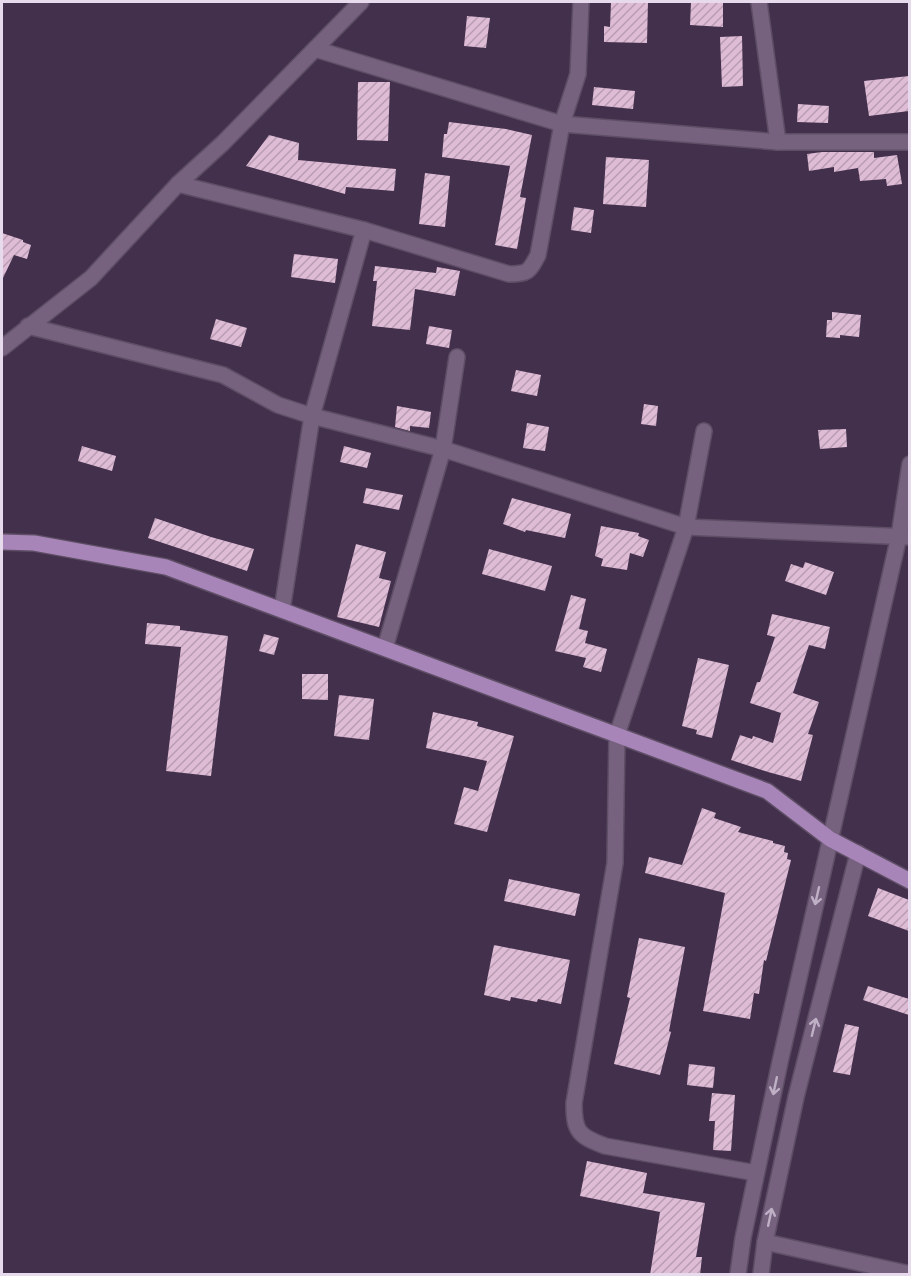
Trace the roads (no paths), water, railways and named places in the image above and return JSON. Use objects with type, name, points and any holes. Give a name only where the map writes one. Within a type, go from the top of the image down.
[{"type":"main road","points":[[2,542],[34,543],[166,567],[385,648],[767,791],[830,839],[909,881]]},
{"type":"street","points":[[2,348],[91,278],[178,184],[223,143],[361,2]]},
{"type":"street","points":[[178,184],[364,230],[509,274],[524,274],[531,270],[538,255],[562,124],[578,74],[581,2]]},
{"type":"street","points":[[759,2],[778,142]]},
{"type":"street","points":[[315,49],[562,124],[778,142],[909,142]]},
{"type":"street","points":[[282,610],[312,416],[364,230]]},
{"type":"street","points":[[28,327],[223,375],[278,405],[312,416],[443,449],[686,527],[904,537]]},
{"type":"street","points":[[385,648],[443,449],[457,357]]},
{"type":"street","points":[[704,431],[686,527],[617,735],[615,863],[574,1103],[574,1123],[586,1139],[604,1146],[756,1173]]},
{"type":"street","points":[[738,1275],[756,1173],[830,839],[904,537],[909,464]]},
{"type":"street","points":[[761,1275],[765,1242],[796,1097],[858,853]]},
{"type":"street","points":[[765,1242],[909,1274]]}]
